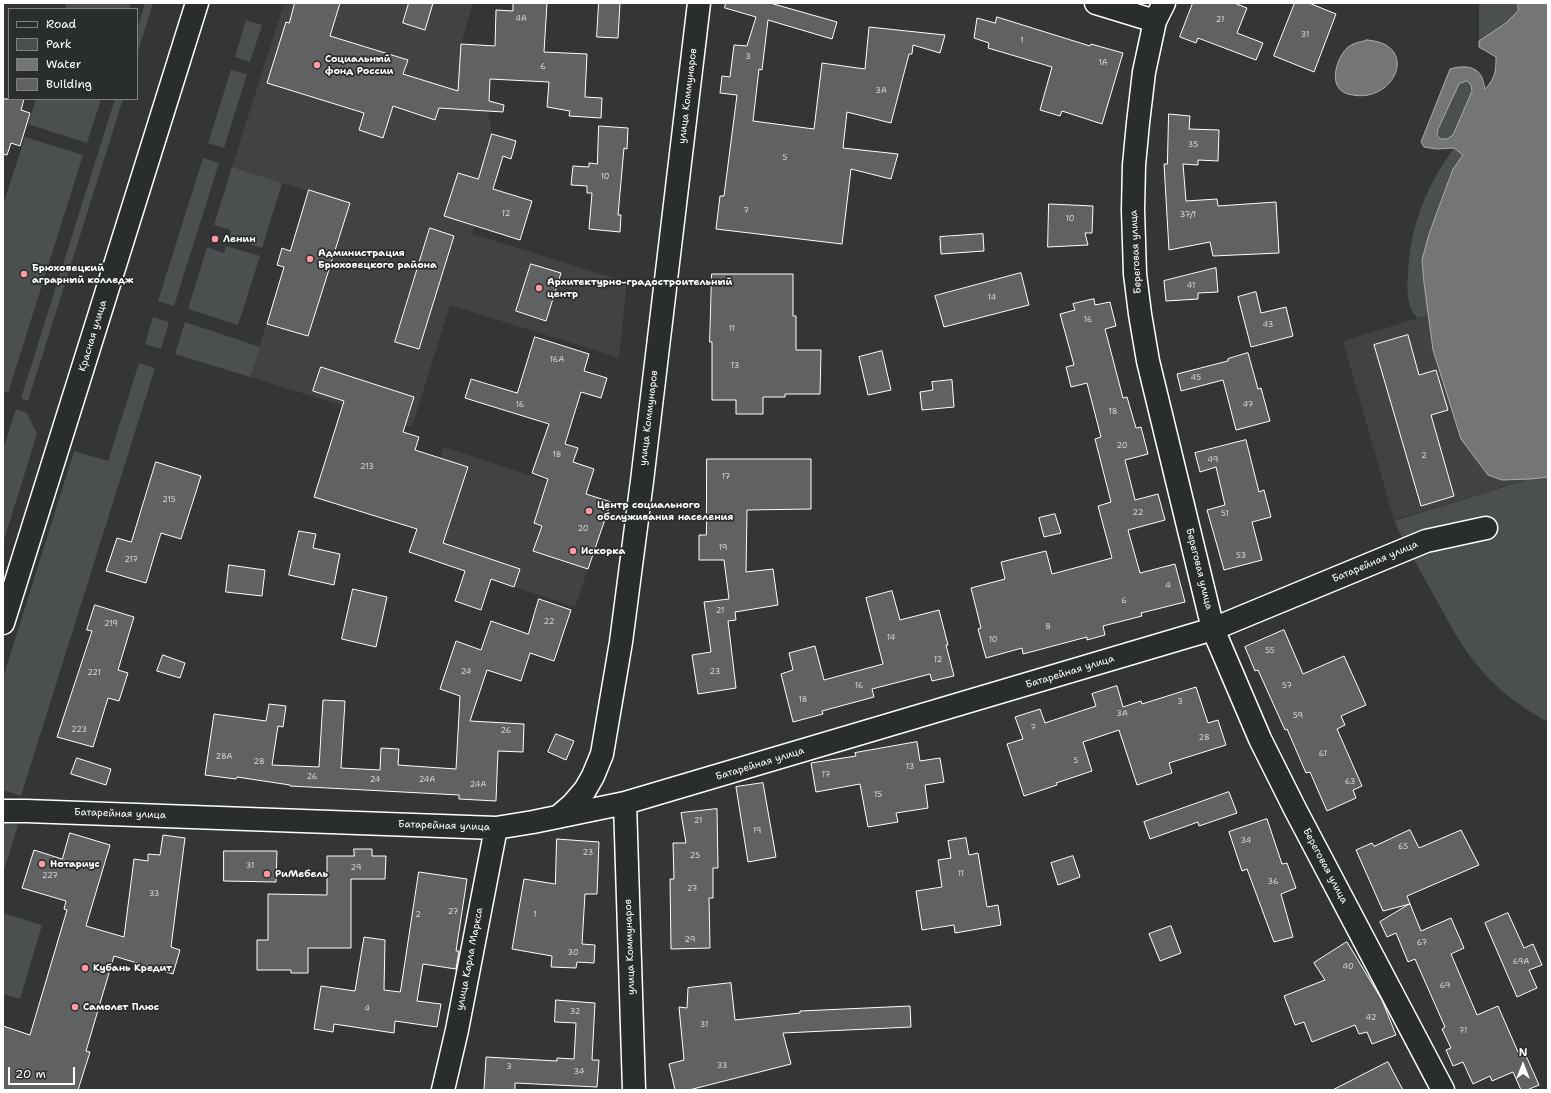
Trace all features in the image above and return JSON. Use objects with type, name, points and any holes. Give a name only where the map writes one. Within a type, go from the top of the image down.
[{"type":"street","name":"Красная улица","points":[[3,623],[197,3]]},
{"type":"street","name":"улица Коммунаров","points":[[558,817],[573,804],[584,790],[593,776],[602,754],[621,642],[642,481],[699,3]]},
{"type":"street","points":[[1096,3],[1160,12]]},
{"type":"street","name":"Береговая улица","points":[[1160,12],[1144,72],[1134,165],[1133,210],[1135,274],[1148,361],[1214,629],[1260,739],[1443,1090]]},
{"type":"street","name":"Батарейная улица","points":[[3,811],[496,828],[558,817],[625,803],[1214,629],[1426,541],[1486,528]]},
{"type":"street","name":"улица Коммунаров","points":[[625,803],[634,1090]]},
{"type":"street","name":"улица Карла Маркса","points":[[443,1090],[457,1030],[496,828]]},
{"type":"shaded area","points":[[284,3],[473,3],[461,44],[492,46],[488,111],[492,134],[479,176],[477,218],[472,234],[627,282],[619,358],[450,305],[412,427],[250,377],[284,267],[277,265],[282,248],[290,250],[308,191],[232,167]]},
{"type":"shaded area","points":[[1429,315],[1433,350],[1439,364],[1502,480],[1530,479],[1394,520],[1343,341]]},
{"type":"shaded area","points":[[444,447],[611,502],[575,607],[409,552]]},
{"type":"green space","points":[[66,3],[131,3],[129,8],[65,8]]},
{"type":"green space","points":[[145,3],[153,3],[138,52],[138,26]]},
{"type":"green space","points":[[1479,3],[1518,3],[1518,11],[1506,23],[1479,41]]},
{"type":"green space","points":[[246,20],[262,25],[250,62],[235,57]]},
{"type":"green space","points":[[231,70],[247,74],[224,148],[208,143]]},
{"type":"green space","points":[[1467,81],[1471,85],[1472,91],[1453,135],[1447,139],[1440,139],[1437,135],[1438,129],[1459,84]]},
{"type":"green space","points":[[36,100],[101,100],[87,143],[28,124]]},
{"type":"green space","points":[[115,100],[123,100],[28,401],[21,398]]},
{"type":"green space","name":"Брюховецкий аграрный колледж","points":[[25,137],[83,155],[8,393],[3,391],[3,205]]},
{"type":"green space","points":[[1454,148],[1463,155],[1453,169],[1429,234],[1422,260],[1429,315],[1417,318],[1413,313],[1409,302],[1408,291],[1410,254],[1416,222],[1435,177]]},
{"type":"green space","points":[[203,158],[219,163],[174,306],[158,301]]},
{"type":"green space","points":[[232,167],[282,183],[262,248],[229,238],[231,230],[214,225]]},
{"type":"green space","points":[[226,246],[260,256],[238,325],[188,309],[207,247],[224,253]]},
{"type":"green space","points":[[153,317],[169,322],[161,349],[145,344]]},
{"type":"green space","points":[[185,322],[260,347],[250,377],[175,354]]},
{"type":"green space","points":[[139,363],[155,368],[21,796],[3,790],[3,678],[74,451],[108,461]]},
{"type":"green space","points":[[16,409],[27,413],[37,434],[3,543],[3,450]]},
{"type":"green space","points":[[1548,477],[1548,722],[1519,704],[1484,674],[1453,629],[1410,553],[1394,521],[1530,479]]},
{"type":"green space","points":[[3,823],[18,825],[3,873]]},
{"type":"green space","points":[[3,913],[42,925],[20,999],[3,994]]},
{"type":"water","points":[[1518,3],[1548,3],[1548,477],[1502,480],[1488,475],[1461,439],[1433,350],[1424,283],[1422,260],[1429,234],[1453,169],[1463,155],[1454,148],[1436,149],[1424,147],[1421,142],[1450,69],[1462,67],[1474,69],[1481,76],[1485,89],[1491,82],[1496,66],[1496,57],[1479,47],[1479,41],[1506,23],[1518,11]],"holes":[[[1467,81],[1471,85],[1472,91],[1453,135],[1447,139],[1440,139],[1437,135],[1438,129],[1459,84]]]},
{"type":"water","points":[[1367,40],[1384,44],[1394,52],[1397,62],[1395,73],[1389,84],[1378,92],[1364,96],[1348,94],[1341,91],[1337,86],[1336,73],[1337,66],[1343,53],[1349,46]]},
{"type":"building","points":[[295,3],[340,3],[330,36],[408,60],[403,74],[458,91],[461,44],[495,46],[496,10],[513,11],[513,3],[547,3],[544,52],[587,54],[585,97],[602,98],[601,118],[569,116],[570,111],[547,107],[549,82],[490,79],[489,101],[504,105],[503,112],[439,108],[435,120],[393,106],[383,138],[359,130],[364,113],[267,83],[286,22],[289,23]]},
{"type":"building","points":[[409,3],[433,3],[425,30],[403,23]]},
{"type":"building","points":[[599,3],[620,3],[618,38],[597,37]]},
{"type":"building","points":[[726,3],[770,3],[837,22],[832,39],[768,20],[762,70],[759,69],[753,121],[814,129],[822,63],[865,69],[869,27],[945,35],[940,53],[913,45],[912,54],[909,54],[891,123],[847,112],[843,148],[898,154],[891,179],[851,169],[842,244],[716,229],[720,196],[724,196],[737,95],[720,93],[722,76],[730,77],[734,45],[747,46],[756,17],[725,8]]},
{"type":"building","points":[[1193,3],[1234,3],[1247,8],[1237,33],[1263,43],[1256,60],[1198,38],[1196,43],[1180,37]]},
{"type":"building","points":[[1295,3],[1309,3],[1336,14],[1314,72],[1274,56]]},
{"type":"building","points":[[997,17],[1090,46],[1091,44],[1123,53],[1102,124],[1062,111],[1060,116],[1040,110],[1052,67],[988,48],[989,43],[974,38],[977,18],[995,23]]},
{"type":"building","points":[[3,99],[24,100],[21,110],[30,113],[20,146],[11,143],[7,155],[3,154]]},
{"type":"building","points":[[1169,114],[1190,116],[1189,129],[1219,130],[1218,161],[1198,160],[1198,165],[1183,164],[1186,201],[1217,199],[1218,206],[1276,202],[1279,253],[1213,256],[1210,242],[1169,250],[1164,164],[1167,164]]},
{"type":"building","points":[[599,126],[628,128],[627,149],[624,148],[618,215],[621,215],[620,232],[589,229],[592,193],[587,193],[587,186],[571,185],[573,166],[589,167],[589,163],[597,164]]},
{"type":"building","points":[[492,134],[516,141],[511,159],[503,156],[493,189],[532,201],[520,240],[444,216],[458,173],[478,179]]},
{"type":"building","name":"Администрация Брюховецкого района","points":[[309,190],[350,203],[308,336],[267,324],[284,267],[277,265],[282,248],[290,251]]},
{"type":"building","points":[[1049,204],[1093,206],[1092,233],[1085,233],[1088,245],[1048,247]]},
{"type":"building","points":[[430,228],[454,236],[419,349],[395,342]]},
{"type":"building","points":[[983,234],[984,251],[941,254],[940,237]]},
{"type":"building","points":[[531,264],[561,273],[546,321],[516,311]]},
{"type":"building","points":[[1216,268],[1218,292],[1198,293],[1198,299],[1166,301],[1164,281]]},
{"type":"building","points":[[1021,273],[1029,305],[944,327],[935,296]]},
{"type":"building","points":[[712,274],[793,274],[793,316],[796,316],[796,350],[821,350],[820,394],[785,394],[785,397],[763,397],[763,414],[736,414],[736,400],[712,400],[712,342],[710,342]]},
{"type":"building","points":[[1256,292],[1261,313],[1286,307],[1293,336],[1251,347],[1238,297]]},
{"type":"building","points":[[1094,299],[1095,305],[1110,302],[1116,326],[1105,329],[1123,398],[1127,397],[1136,428],[1141,427],[1148,454],[1125,460],[1135,500],[1158,494],[1165,520],[1128,530],[1140,573],[1175,564],[1185,602],[1141,613],[1142,616],[1103,626],[1105,635],[1087,640],[1087,637],[1023,654],[1022,648],[986,658],[978,629],[981,628],[971,588],[1005,579],[1001,562],[1046,551],[1052,574],[1112,558],[1098,506],[1111,502],[1095,439],[1101,437],[1087,383],[1071,387],[1066,367],[1074,365],[1060,314],[1075,310],[1073,304]]},
{"type":"building","points":[[1408,335],[1419,375],[1436,370],[1448,410],[1431,415],[1454,496],[1421,506],[1374,345]]},
{"type":"building","points":[[535,337],[589,354],[584,371],[607,378],[601,398],[581,392],[565,444],[578,448],[573,462],[594,469],[586,494],[611,502],[588,569],[533,551],[542,526],[534,523],[548,479],[532,473],[549,424],[465,398],[471,379],[517,393]]},
{"type":"building","points":[[882,351],[891,390],[868,395],[859,357]]},
{"type":"building","points":[[1248,353],[1258,389],[1261,388],[1270,421],[1236,430],[1223,380],[1181,391],[1177,374],[1228,361],[1228,359]]},
{"type":"building","points":[[321,367],[414,397],[403,432],[419,437],[415,450],[468,467],[443,543],[520,569],[514,587],[491,579],[481,610],[455,601],[465,571],[409,552],[417,529],[314,497],[344,401],[313,391]]},
{"type":"building","points":[[952,380],[954,407],[922,410],[920,392],[933,390],[932,382]]},
{"type":"building","points":[[1246,440],[1259,492],[1264,490],[1271,517],[1252,522],[1262,560],[1224,570],[1207,510],[1225,505],[1216,467],[1200,472],[1195,453]]},
{"type":"building","points":[[707,459],[811,459],[811,509],[747,510],[746,572],[773,569],[778,605],[735,612],[736,620],[728,621],[736,688],[698,694],[692,655],[711,652],[704,602],[729,599],[724,560],[699,560],[699,535],[706,535]]},
{"type":"building","points":[[156,462],[201,476],[181,539],[161,533],[146,583],[106,571],[117,538],[131,542]]},
{"type":"building","points":[[1055,514],[1061,533],[1044,537],[1039,518]]},
{"type":"building","points":[[299,531],[316,534],[313,548],[340,554],[334,585],[289,575]]},
{"type":"building","points":[[229,565],[265,570],[262,596],[226,592]]},
{"type":"building","points":[[353,589],[387,597],[376,647],[342,639]]},
{"type":"building","points":[[892,591],[900,620],[939,610],[954,676],[932,681],[930,674],[872,689],[874,697],[822,711],[823,714],[793,722],[781,674],[793,670],[789,653],[815,646],[824,680],[883,664],[866,598]]},
{"type":"building","points":[[539,599],[571,610],[554,661],[530,653],[521,681],[487,670],[470,721],[524,724],[523,752],[498,751],[496,801],[459,799],[459,795],[290,786],[237,777],[236,779],[205,775],[214,714],[266,721],[269,704],[286,706],[283,727],[278,726],[272,765],[319,767],[323,700],[345,701],[341,768],[380,770],[381,748],[399,749],[398,765],[456,769],[460,696],[440,689],[456,641],[481,650],[491,621],[528,634]]},
{"type":"building","points":[[95,605],[134,617],[118,670],[128,673],[119,701],[108,698],[93,747],[57,737],[92,631],[87,630]]},
{"type":"building","points":[[1284,630],[1303,674],[1344,656],[1366,705],[1341,716],[1345,725],[1337,729],[1362,786],[1353,790],[1356,798],[1327,811],[1310,772],[1306,773],[1287,729],[1285,730],[1258,670],[1255,671],[1245,647]]},
{"type":"building","points":[[163,655],[185,663],[180,678],[157,671]]},
{"type":"building","points":[[1117,686],[1123,707],[1141,701],[1142,704],[1196,687],[1208,723],[1218,720],[1226,745],[1169,763],[1172,773],[1137,785],[1119,730],[1083,742],[1092,771],[1024,796],[1007,744],[1023,739],[1015,717],[1040,709],[1045,723],[1096,706],[1092,694]]},
{"type":"building","points":[[556,734],[574,741],[566,760],[548,752]]},
{"type":"building","points":[[917,742],[920,761],[940,758],[944,782],[925,785],[928,808],[896,813],[898,822],[868,827],[860,784],[816,792],[811,763],[856,756],[855,753]]},
{"type":"building","points":[[77,758],[111,769],[106,785],[71,774]]},
{"type":"building","points":[[763,783],[776,857],[748,862],[736,787]]},
{"type":"building","points":[[1229,792],[1237,813],[1199,826],[1198,822],[1150,839],[1144,822]]},
{"type":"building","points":[[717,809],[718,868],[713,868],[713,898],[709,898],[710,948],[671,949],[670,879],[674,879],[673,843],[686,843],[681,813]]},
{"type":"building","points":[[1267,819],[1282,864],[1287,863],[1296,888],[1281,894],[1293,937],[1274,942],[1247,869],[1242,871],[1229,832]]},
{"type":"building","points":[[1410,830],[1419,848],[1461,830],[1479,865],[1407,896],[1410,904],[1383,911],[1356,850],[1372,843],[1374,846]]},
{"type":"building","points":[[70,833],[110,845],[86,926],[124,937],[134,859],[148,861],[148,854],[160,855],[163,835],[185,838],[171,947],[180,950],[173,974],[114,956],[86,1051],[90,1052],[78,1090],[3,1090],[3,1026],[30,1035],[67,910],[64,909],[66,901],[22,888],[34,850],[62,859]]},
{"type":"building","points":[[966,838],[969,855],[978,853],[987,907],[998,905],[1001,925],[955,933],[954,925],[922,930],[916,891],[942,887],[938,860],[951,858],[948,841]]},
{"type":"building","points":[[557,839],[599,842],[597,894],[585,894],[582,944],[595,945],[594,963],[577,962],[576,968],[551,967],[552,956],[512,949],[524,879],[555,884]]},
{"type":"building","points":[[354,849],[372,849],[372,856],[386,856],[385,879],[351,879],[351,948],[308,948],[308,973],[291,973],[291,970],[257,970],[257,940],[268,940],[268,894],[327,895],[327,856],[354,856]]},
{"type":"building","points":[[224,851],[277,851],[276,882],[224,881]]},
{"type":"building","points":[[1073,856],[1080,877],[1058,885],[1051,863]]},
{"type":"building","points":[[419,872],[467,879],[456,951],[459,951],[456,969],[423,964],[417,1001],[441,1004],[437,1027],[395,1021],[394,1033],[334,1024],[333,1032],[314,1029],[321,986],[355,991],[364,937],[385,940],[384,990],[400,992]]},
{"type":"building","points":[[1410,904],[1421,931],[1451,918],[1464,948],[1451,954],[1477,1015],[1498,1006],[1518,1052],[1523,1049],[1539,1085],[1527,1090],[1521,1090],[1513,1072],[1492,1081],[1490,1076],[1473,1084],[1463,1062],[1453,1066],[1446,1050],[1451,1048],[1442,1029],[1445,1027],[1415,959],[1408,962],[1396,933],[1387,937],[1380,922]]},
{"type":"building","points":[[1508,913],[1524,948],[1533,944],[1542,965],[1529,970],[1537,988],[1517,997],[1485,923]]},
{"type":"building","points":[[1171,926],[1181,953],[1160,961],[1149,934]]},
{"type":"building","points":[[1347,942],[1382,1000],[1396,1035],[1372,1044],[1367,1032],[1359,1034],[1355,1025],[1312,1042],[1304,1022],[1295,1025],[1284,996],[1325,980],[1314,963]]},
{"type":"building","points":[[731,983],[735,1020],[800,1013],[800,1011],[910,1006],[911,1027],[783,1033],[791,1064],[689,1090],[675,1090],[669,1064],[684,1060],[679,1007],[687,1008],[688,988]]},
{"type":"building","points":[[556,1000],[595,1003],[592,1060],[599,1060],[597,1087],[515,1083],[515,1090],[484,1090],[486,1057],[557,1061],[557,1058],[574,1059],[576,1023],[555,1022]]},
{"type":"building","points":[[1388,1062],[1403,1090],[1333,1090]]},
{"type":"place","name":"Социальный фонд России","points":[[317,65]]},
{"type":"place","name":"Ленин","points":[[215,239]]},
{"type":"place","name":"Администрация Брюховецкого района","points":[[310,259]]},
{"type":"place","name":"Брюховецкий аграрный колледж","points":[[24,274]]},
{"type":"place","name":"Архитектурно-градостроительный центр","points":[[539,288]]},
{"type":"place","name":"Центр социального обслуживания населения","points":[[589,511]]},
{"type":"place","name":"Искорка","points":[[573,551]]},
{"type":"place","name":"Нотариус","points":[[42,864]]},
{"type":"place","name":"РиМебель","points":[[267,874]]},
{"type":"place","name":"Кубань Кредит","points":[[85,968]]},
{"type":"place","name":"Самолет Плюс","points":[[75,1007]]}]
